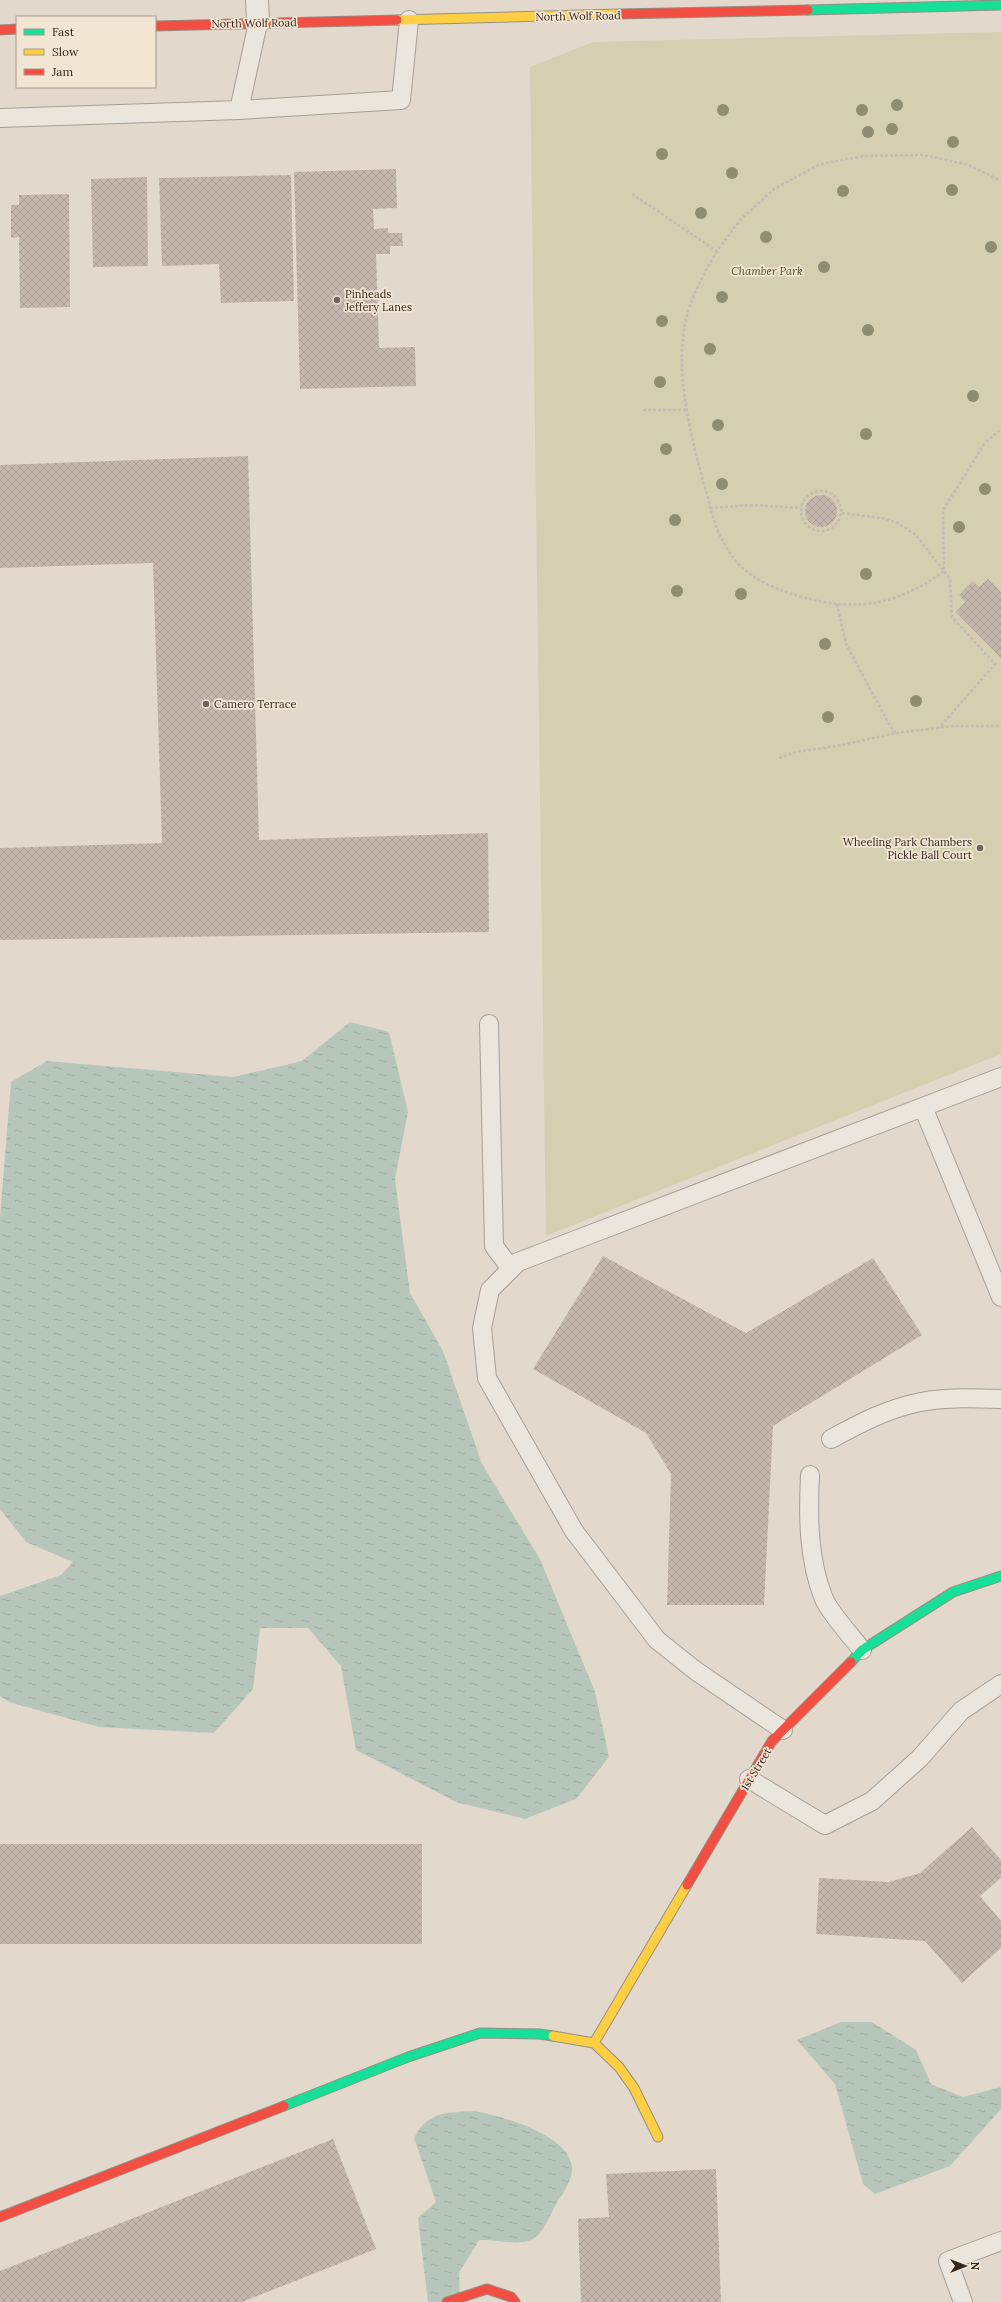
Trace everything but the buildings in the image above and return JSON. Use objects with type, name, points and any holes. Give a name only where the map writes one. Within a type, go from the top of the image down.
[{"type":"street","points":[[257,0],[258,23]]},
{"type":"street","name":"North Wolf Road","points":[[156,26],[409,20],[901,4],[1001,5]]},
{"type":"street","points":[[0,30],[16,29]]},
{"type":"street","name":"1st Street","points":[[594,2043],[772,1741],[862,1650],[953,1592],[1001,1576]]},
{"type":"street","points":[[0,2217],[408,2057],[480,2033],[539,2034],[594,2043],[619,2067],[634,2088],[658,2137]]},
{"type":"street","points":[[447,2302],[487,2289],[511,2297],[515,2302]]},
{"type":"lane","points":[[0,118],[239,110],[402,100],[409,20]]},
{"type":"lane","points":[[239,110],[258,23]]},
{"type":"lane","points":[[489,1024],[494,1246],[511,1269]]},
{"type":"lane","points":[[783,1730],[696,1671],[657,1640],[574,1530],[487,1378],[482,1328],[490,1290],[518,1262],[1001,1077]]},
{"type":"lane","points":[[923,1107],[1001,1297]]},
{"type":"lane","points":[[830,1439],[873,1417],[921,1402],[955,1398],[1001,1399]]},
{"type":"lane","points":[[810,1475],[808,1514],[814,1565],[824,1600],[862,1650]]},
{"type":"lane","points":[[749,1779],[825,1825],[872,1801],[920,1758],[961,1710],[1001,1684]]},
{"type":"lane","points":[[963,2302],[948,2261],[1001,2241]]},
{"type":"path","points":[[944,571],[906,595],[872,604],[837,604],[800,597],[764,583],[737,562],[717,532],[710,508],[686,410],[683,346],[689,309],[701,279],[717,251],[741,218],[774,189],[820,164],[864,156],[924,155],[969,165],[1001,181]]},
{"type":"path","points":[[632,194],[717,251]]},
{"type":"path","points":[[643,410],[686,410]]},
{"type":"path","points":[[944,571],[943,510],[985,443],[1001,429]]},
{"type":"path","points":[[818,491],[824,491],[830,493],[839,501],[842,513],[833,528],[822,532],[811,529],[806,525],[803,520],[802,508],[807,497],[818,491]]},
{"type":"path","points":[[710,508],[750,505],[802,508]]},
{"type":"path","points":[[842,513],[882,518],[898,524],[916,535],[950,579],[952,618],[995,664],[939,728]]},
{"type":"path","points":[[837,604],[846,644],[889,724],[896,733]]},
{"type":"path","points":[[779,758],[796,752],[837,746],[896,733],[939,728],[1001,726]]},
{"type":"green space","name":"Chamber Park","points":[[1001,32],[1001,1054],[546,1236],[530,67],[593,42]]},
{"type":"water","points":[[350,1022],[389,1032],[408,1112],[395,1179],[410,1293],[443,1351],[482,1464],[540,1559],[595,1692],[609,1757],[576,1799],[525,1819],[456,1802],[356,1750],[341,1666],[308,1628],[260,1628],[253,1689],[214,1733],[99,1727],[9,1702],[0,1696],[0,1596],[61,1575],[73,1562],[26,1542],[0,1509],[0,1217],[11,1082],[47,1061],[233,1077],[302,1061]]},
{"type":"water","points":[[841,2022],[872,2022],[916,2050],[931,2084],[963,2097],[1001,2087],[1001,2109],[950,2166],[875,2194],[863,2184],[835,2084],[797,2040]]},
{"type":"water","points":[[475,2111],[516,2122],[547,2136],[559,2145],[568,2155],[572,2172],[566,2189],[554,2208],[547,2223],[537,2236],[528,2241],[522,2242],[479,2240],[459,2273],[460,2302],[428,2302],[418,2218],[436,2202],[414,2138],[426,2122],[433,2118],[447,2113]]},
{"type":"traffic: fast","points":[[808,10],[1001,5]]},
{"type":"traffic: fast","points":[[851,1662],[862,1650],[953,1592],[1001,1576]]},
{"type":"traffic: fast","points":[[284,2106],[408,2057],[480,2033],[539,2034],[553,2036]]},
{"type":"traffic: slow","points":[[397,20],[619,14]]},
{"type":"traffic: slow","points":[[594,2043],[687,1885]]},
{"type":"traffic: slow","points":[[553,2036],[594,2043],[619,2067],[634,2088],[658,2137]]},
{"type":"traffic: jam","points":[[619,14],[808,10]]},
{"type":"traffic: jam","points":[[156,26],[397,20]]},
{"type":"traffic: jam","points":[[0,30],[16,29]]},
{"type":"traffic: jam","points":[[687,1885],[772,1741],[851,1662]]},
{"type":"traffic: jam","points":[[0,2217],[284,2106]]},
{"type":"traffic: jam","points":[[447,2302],[487,2289],[511,2297],[515,2302]]},
{"type":"place","name":"Pinheads Jeffery Lanes","points":[[337,300]]},
{"type":"place","name":"Camero Terrace","points":[[206,704]]},
{"type":"place","name":"Wheeling Park Chambers Pickle Ball Court","points":[[980,848]]}]
